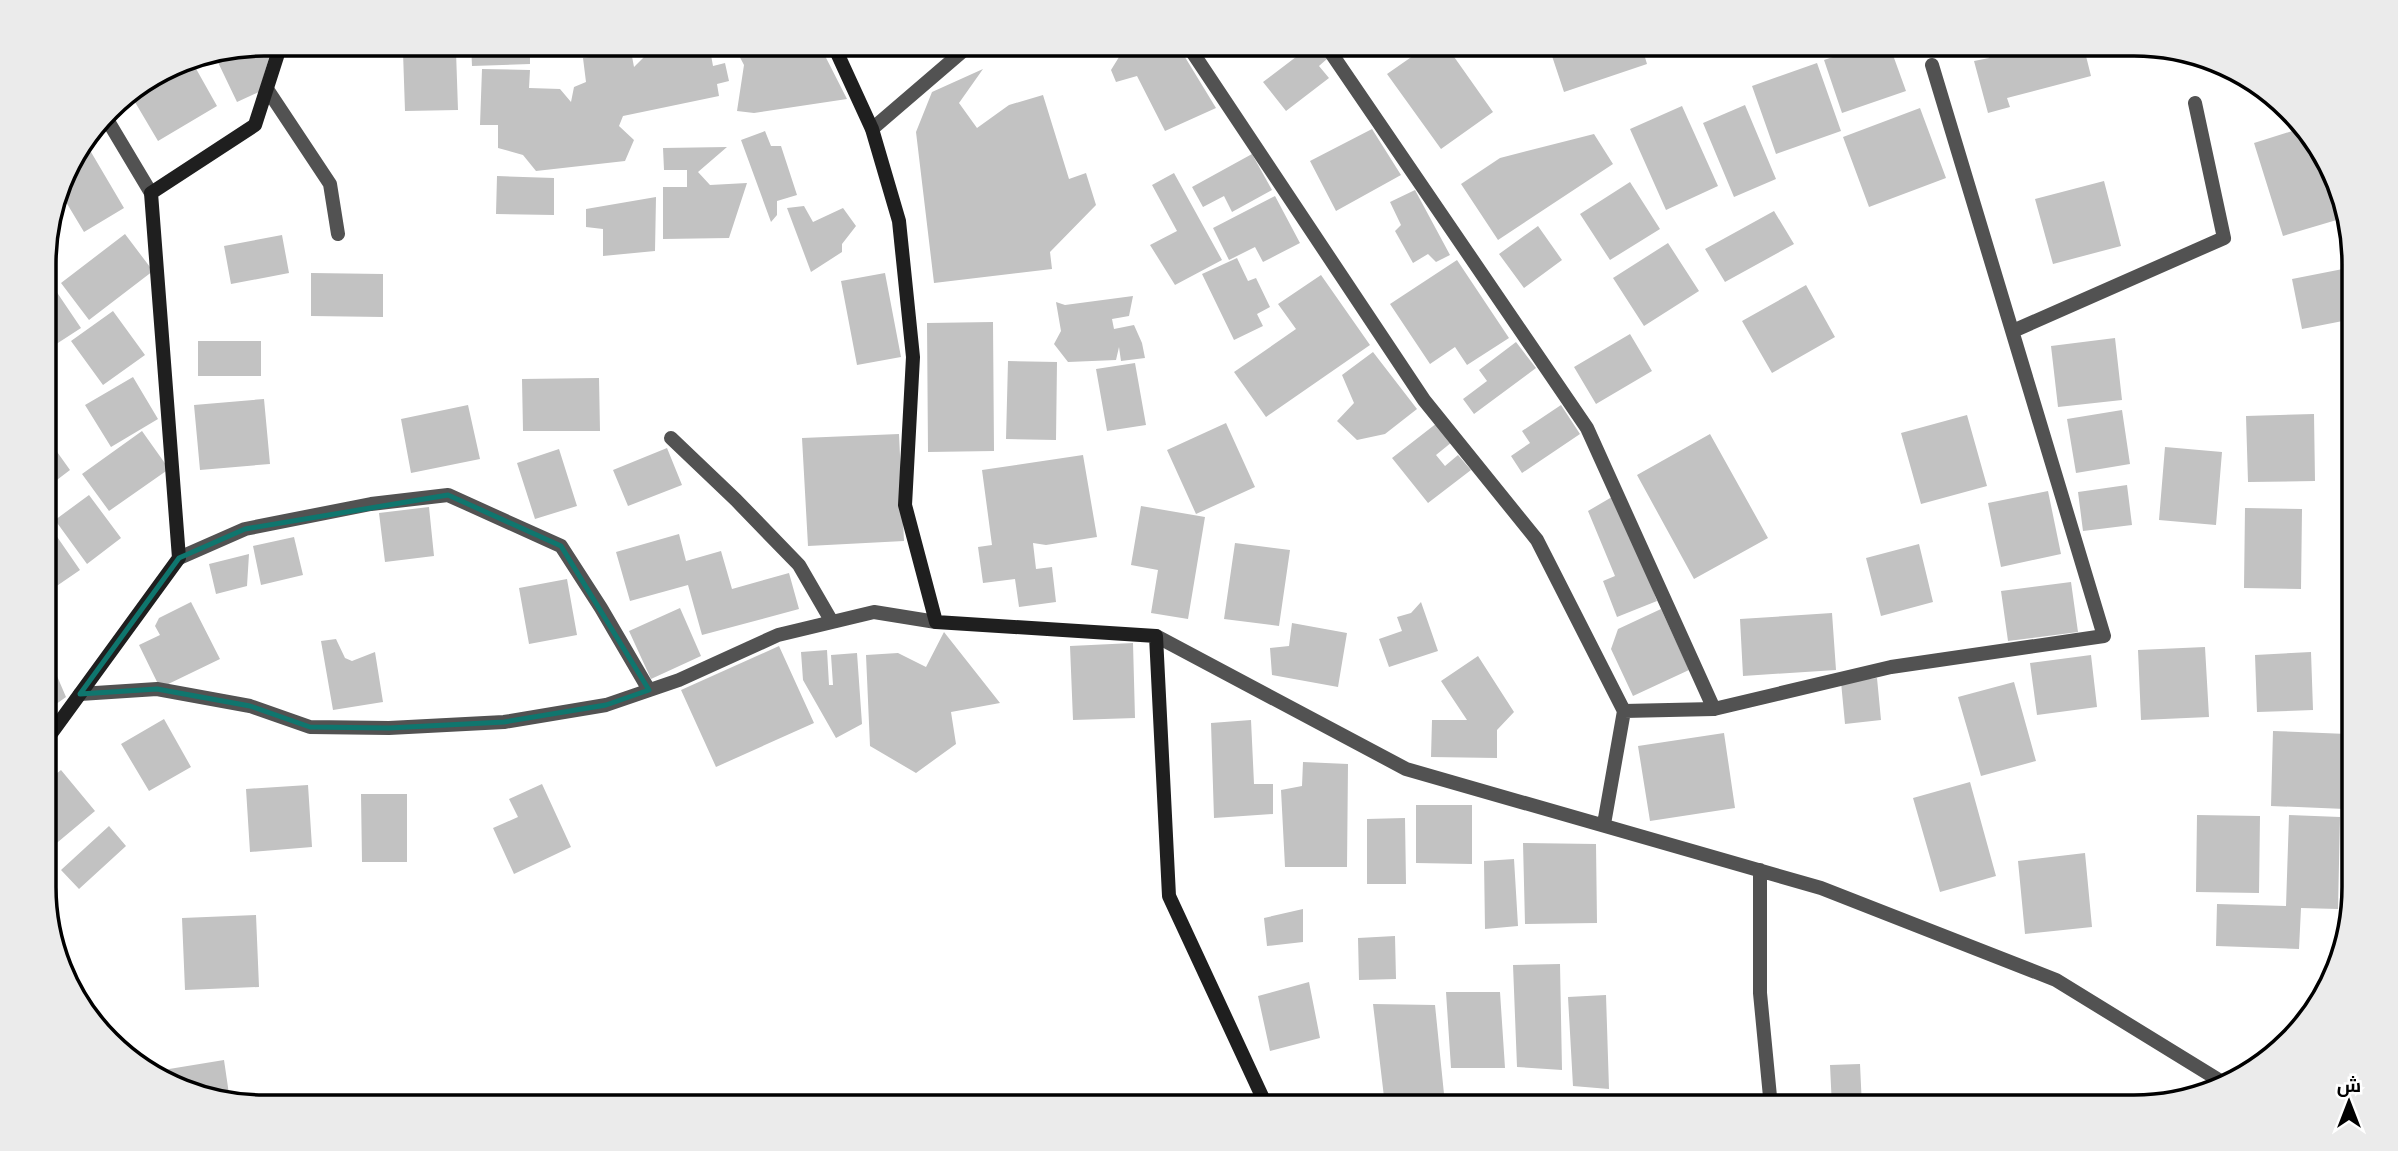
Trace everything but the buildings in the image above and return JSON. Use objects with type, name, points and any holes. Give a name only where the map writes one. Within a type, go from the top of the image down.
[{"type":"street","points":[[151,193],[255,125],[277,56]]},
{"type":"street","points":[[839,56],[872,129],[899,221],[913,357],[905,505],[936,622]]},
{"type":"street","points":[[872,129],[957,56]]},
{"type":"street","points":[[1194,56],[1424,400],[1537,540],[1624,711],[1604,824]]},
{"type":"street","points":[[1333,56],[1587,428],[1714,709]]},
{"type":"street","points":[[1624,711],[1714,709],[1891,667],[2104,636],[1932,65]]},
{"type":"street","points":[[267,89],[330,184],[338,234]]},
{"type":"street","points":[[2013,331],[2224,239],[2195,103]]},
{"type":"street","points":[[110,125],[151,193],[178,558]]},
{"type":"street","points":[[671,438],[799,565],[832,622]]},
{"type":"street","points":[[56,726],[178,558],[245,529],[372,504],[448,495],[561,546],[649,690]]},
{"type":"street","points":[[80,694],[157,689],[250,706],[310,727],[504,722],[606,705],[679,680],[778,635],[874,612],[936,622],[1156,636],[1406,769],[1821,888],[2056,981],[2216,1078]]},
{"type":"street","points":[[1156,636],[1169,896],[1260,1095]]},
{"type":"street","points":[[1760,870],[1760,993],[1770,1095]]},
{"type":"highlighted area","points":[[448,495],[561,546],[649,690],[606,705],[504,722],[389,728],[310,727],[250,706],[157,689],[80,694],[179,558],[245,529]]}]
